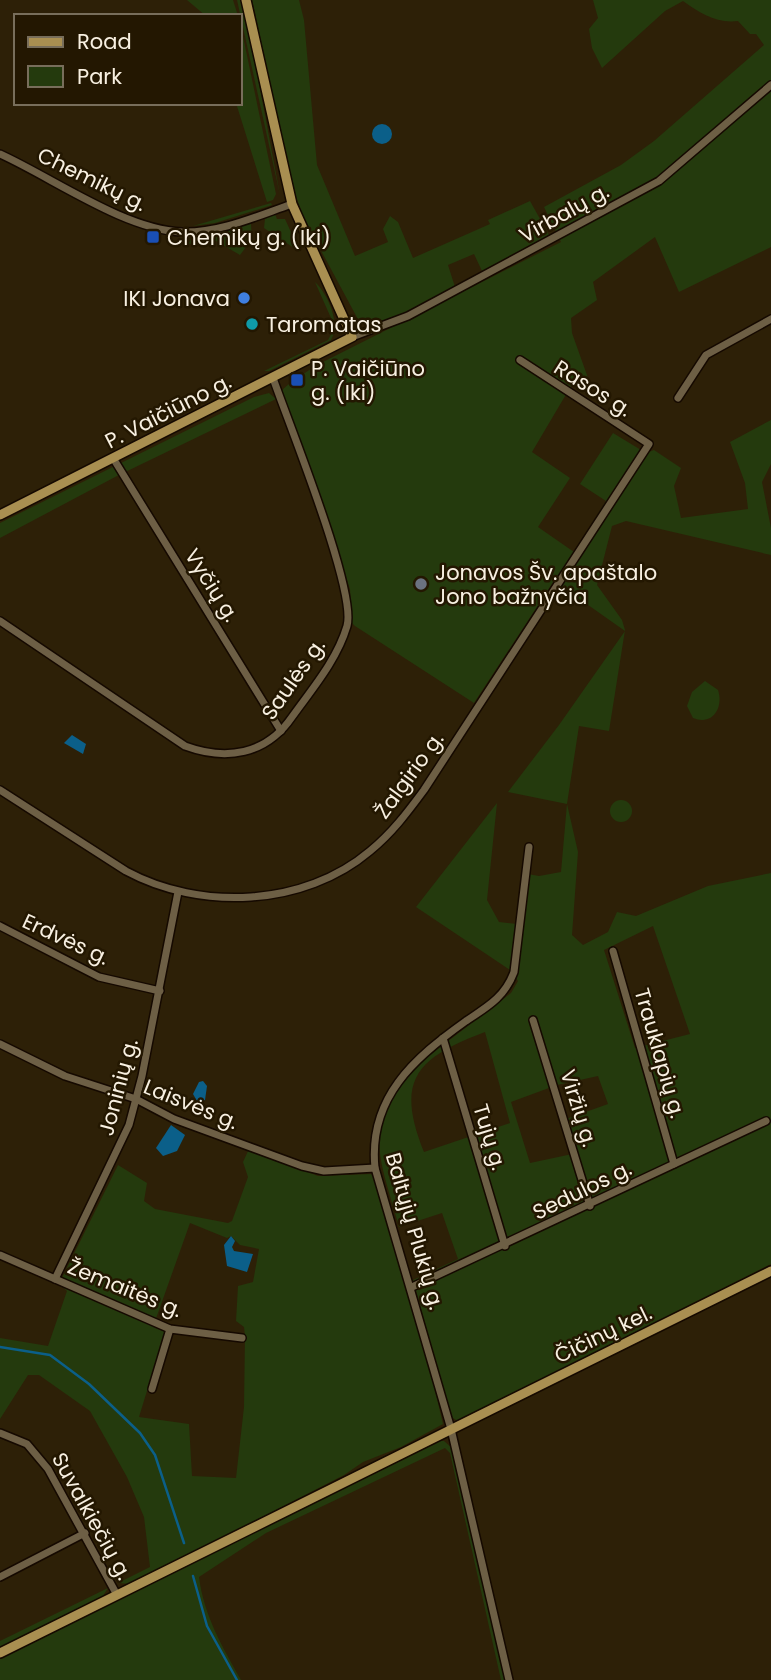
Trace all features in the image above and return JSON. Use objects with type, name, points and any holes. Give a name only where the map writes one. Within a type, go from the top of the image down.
[{"type":"main road","points":[[246,0],[292,204],[352,337]]},
{"type":"main road","name":"P. Vaičiūno g.","points":[[0,515],[352,337]]},
{"type":"main road","name":"Čičinų kel.","points":[[0,1653],[771,1271]]},
{"type":"street","name":"Virbalų g.","points":[[352,337],[408,316],[659,181],[771,85]]},
{"type":"street","name":"Chemikų g.","points":[[0,154],[133,220],[168,231],[216,229],[292,204]]},
{"type":"street","points":[[678,398],[706,355],[771,319]]},
{"type":"street","name":"Rasos g.","points":[[520,360],[649,444]]},
{"type":"street","name":"Saulės g.","points":[[0,621],[184,746],[219,755],[238,754],[252,751],[281,730],[339,648],[348,623],[345,586],[273,378]]},
{"type":"street","name":"Žalgirio g.","points":[[0,790],[126,871],[147,883],[177,892],[246,897],[301,888],[328,878],[368,853],[384,839],[424,790],[649,444]]},
{"type":"street","name":"Vyčių g.","points":[[113,458],[281,730]]},
{"type":"street","name":"Baltųjų Plukių g.","points":[[509,1680],[451,1429],[412,1287],[375,1168],[375,1128],[405,1069],[498,999],[510,985],[514,972],[528,847]]},
{"type":"street","name":"Joninių g.","points":[[55,1279],[119,1150],[136,1100],[160,991],[177,892]]},
{"type":"street","name":"Erdvės g.","points":[[0,926],[99,977],[160,991]]},
{"type":"street","name":"Trauklapių g.","points":[[613,951],[674,1164]]},
{"type":"street","name":"Viržių g.","points":[[533,1020],[590,1206]]},
{"type":"street","name":"Tujų g.","points":[[443,1038],[505,1246]]},
{"type":"street","name":"Laisvės g.","points":[[0,1044],[65,1076],[136,1100],[174,1119],[302,1166],[324,1171],[375,1168]]},
{"type":"street","name":"Sedulos g.","points":[[412,1287],[505,1246],[766,1121]]},
{"type":"street","name":"Žemaitės g.","points":[[0,1255],[170,1329],[242,1338]]},
{"type":"street","points":[[152,1389],[170,1329]]},
{"type":"street","name":"Suvalkiečių g.","points":[[0,1433],[19,1440],[37,1454],[85,1533],[117,1595]]},
{"type":"street","points":[[0,1577],[85,1533]]},
{"type":"green space","points":[[187,0],[233,0],[237,14],[204,14]]},
{"type":"green space","points":[[237,0],[241,0],[247,20],[280,195],[242,14]]},
{"type":"green space","points":[[252,0],[299,0],[304,20],[317,165],[355,256],[388,242],[383,229],[390,216],[398,222],[413,258],[490,224],[488,220],[530,201],[549,235],[482,271],[474,254],[448,265],[455,287],[395,317],[370,324],[360,323],[304,219],[294,191]]},
{"type":"green space","points":[[593,0],[771,0],[771,247],[679,292],[655,237],[593,282],[597,300],[571,318],[572,333],[588,378],[571,386],[532,452],[570,478],[538,527],[574,552],[606,501],[580,484],[613,433],[646,453],[654,450],[681,468],[674,486],[681,518],[748,509],[745,483],[730,442],[771,420],[771,464],[762,482],[771,528],[771,555],[626,521],[612,526],[597,585],[622,620],[625,631],[554,581],[474,703],[355,626],[352,623],[350,589],[282,391],[313,367],[561,242],[544,207],[621,165],[654,141],[764,45],[756,34],[750,34],[738,21],[716,19],[683,1],[665,11],[602,68],[592,48],[589,29],[598,18]]},
{"type":"green space","points":[[242,32],[276,194],[273,200],[267,202],[237,105],[242,105]]},
{"type":"green space","points":[[271,203],[272,205],[215,223],[193,226]]},
{"type":"green space","points":[[275,214],[277,219],[285,219],[300,252],[264,228],[265,219]]},
{"type":"green space","points":[[251,224],[252,239],[240,255],[216,241],[188,244],[193,236]]},
{"type":"green space","points":[[315,282],[332,309],[335,326]]},
{"type":"green space","points":[[334,328],[331,340],[264,371],[328,340]]},
{"type":"green space","points":[[269,393],[276,399],[117,476],[0,538],[0,523],[254,397]]},
{"type":"green space","points":[[625,631],[609,731],[579,726],[567,804],[508,792]]},
{"type":"green space","points":[[705,681],[718,690],[719,703],[715,714],[706,720],[700,720],[693,718],[687,706],[692,692]]},
{"type":"green space","points":[[621,800],[631,807],[632,811],[625,821],[621,822],[611,815],[610,811],[617,801]]},
{"type":"green space","points":[[497,803],[487,900],[499,922],[517,924],[522,873],[539,876],[561,872],[567,804],[578,852],[572,935],[583,945],[608,932],[617,912],[636,916],[708,886],[771,873],[771,1264],[458,1421],[451,1417],[413,1280],[458,1259],[442,1213],[399,1227],[381,1162],[381,1127],[386,1109],[413,1068],[511,993],[518,981],[510,970],[416,907]],"holes":[[[653,926],[690,1034],[635,1048],[604,950]],[[485,1032],[510,1123],[424,1152],[415,1127],[412,1089],[428,1062],[461,1042]],[[598,1076],[608,1104],[566,1119],[577,1153],[530,1163],[511,1102],[557,1085]]]},
{"type":"green space","points":[[249,1149],[318,1176],[371,1174],[377,1182],[414,1302],[443,1424],[401,1447],[363,1462],[344,1475],[132,1584],[118,1583],[150,1567],[144,1517],[127,1477],[90,1411],[39,1375],[28,1375],[0,1419],[0,1338],[48,1346],[67,1291],[59,1284],[118,1165],[147,1183],[144,1201],[155,1209],[228,1223],[232,1221],[248,1177],[243,1162]],"holes":[[[190,1223],[227,1238],[231,1236],[240,1245],[259,1249],[253,1282],[238,1286],[236,1321],[244,1327],[245,1336],[244,1407],[236,1478],[192,1476],[189,1424],[139,1417],[165,1332],[153,1327]]]},
{"type":"green space","points":[[439,1441],[444,1441],[452,1448],[505,1680],[501,1680],[450,1453],[445,1448],[266,1533],[199,1577],[209,1618],[241,1680],[0,1680],[0,1659]]},
{"type":"green space","points":[[108,1588],[101,1599],[0,1649],[0,1641]]},
{"type":"water","points":[[382,124],[389,127],[392,134],[389,141],[382,144],[375,141],[372,134],[375,127]]},
{"type":"water","points":[[72,735],[86,744],[83,754],[64,743]]},
{"type":"water","points":[[203,1081],[207,1086],[205,1100],[198,1103],[193,1094],[199,1082]]},
{"type":"water","points":[[171,1125],[185,1135],[177,1151],[163,1156],[156,1148]]},
{"type":"water","points":[[231,1236],[235,1241],[232,1247],[234,1251],[253,1254],[247,1272],[227,1266],[224,1245]]},
{"type":"waterway","points":[[0,1347],[50,1355],[89,1384],[140,1433],[155,1455],[184,1543]]},
{"type":"waterway","points":[[193,1576],[207,1626],[237,1680]]},
{"type":"place","name":"Chemikų g. (Iki)","points":[[153,237]]},
{"type":"place","name":"IKI Jonava","points":[[244,298]]},
{"type":"place","name":"Taromatas","points":[[252,324]]},
{"type":"place","name":"P. Vaičiūno g. (Iki)","points":[[297,380]]},
{"type":"place","name":"Jonavos Šv. apaštalo Jono bažnyčia","points":[[421,584]]}]
